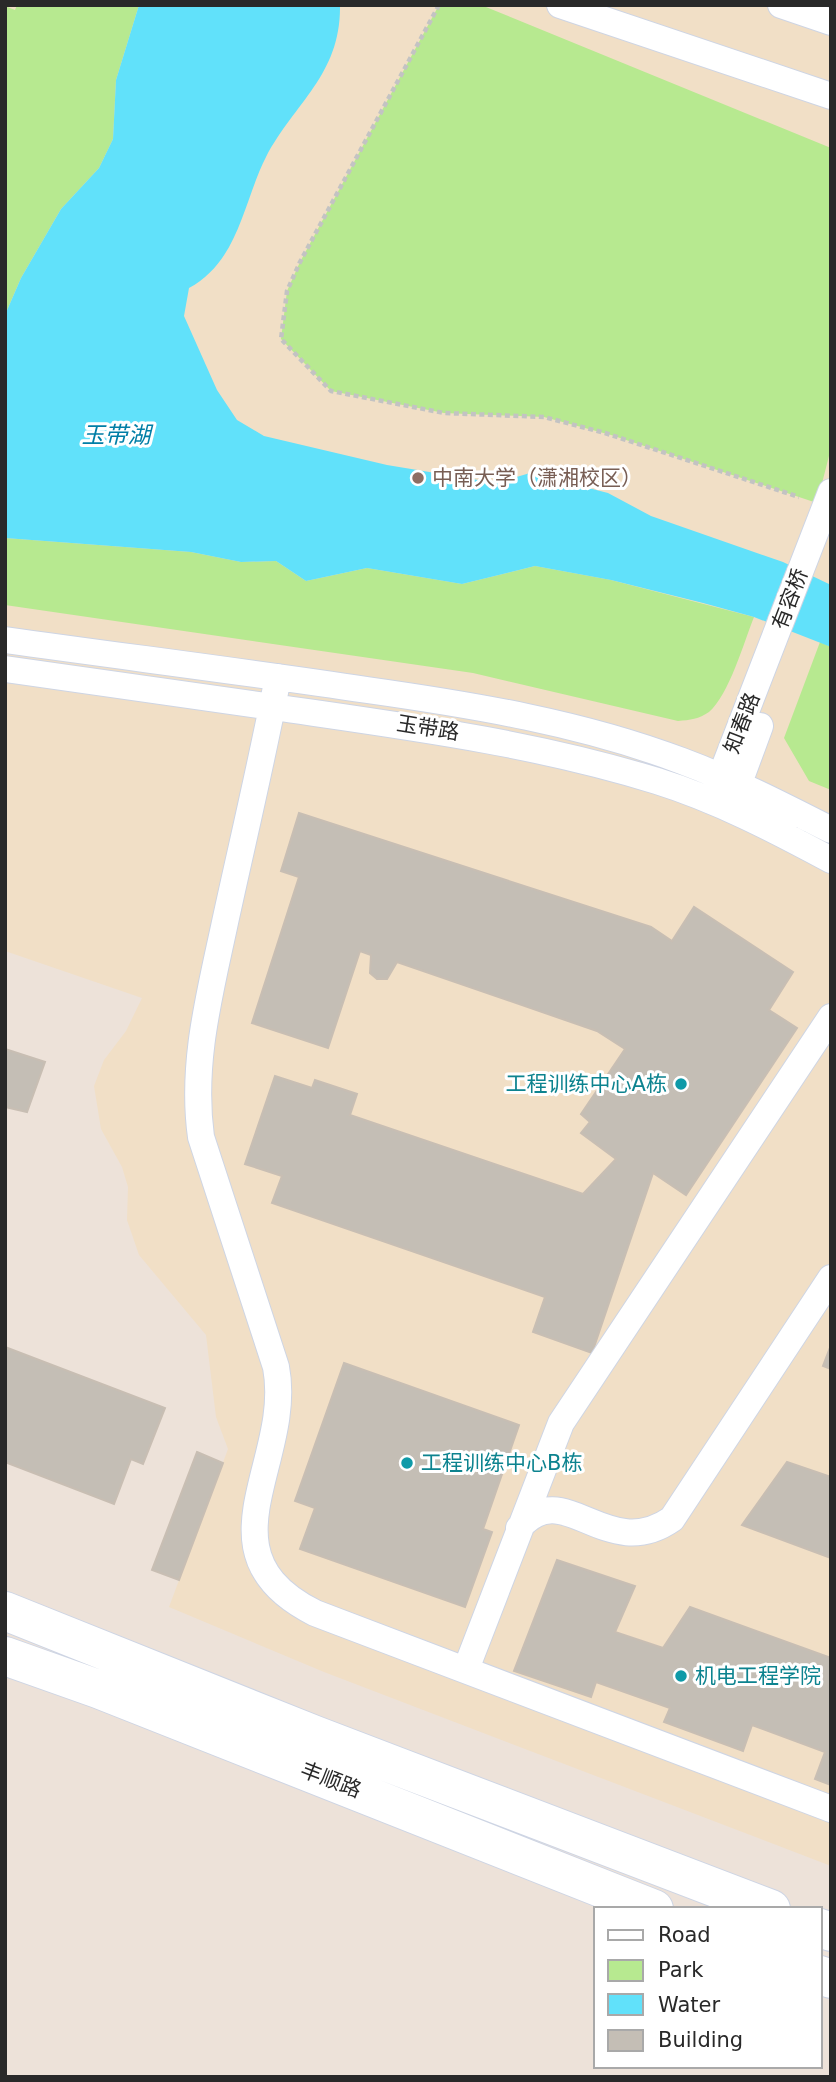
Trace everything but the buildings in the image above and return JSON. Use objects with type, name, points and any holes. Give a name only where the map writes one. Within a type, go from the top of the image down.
[{"type":"main road","points":[[5,1611],[315,1735],[766,1907]]},
{"type":"main road","name":"丰顺路","points":[[5,1656],[98,1689],[649,1907]]},
{"type":"street","points":[[560,5],[831,96]]},
{"type":"street","points":[[781,5],[831,22]]},
{"type":"street","points":[[814,557],[828,499]]},
{"type":"street","points":[[814,557],[831,534]]},
{"type":"street","name":"有容桥","points":[[780,647],[814,557]]},
{"type":"street","points":[[5,640],[434,700],[518,716],[612,738],[681,761],[724,794],[831,830]]},
{"type":"street","name":"知春路","points":[[724,794],[780,647]]},
{"type":"street","name":"玉带路","points":[[5,669],[209,696],[484,738],[724,794],[831,860]]},
{"type":"street","points":[[278,677],[212,982],[198,1064],[196,1100],[201,1137],[276,1367],[281,1392],[274,1440],[253,1523],[262,1569],[275,1586],[294,1602],[831,1809]]},
{"type":"street","points":[[466,1669],[548,1451],[569,1410],[831,1017]]},
{"type":"street","points":[[519,1528],[536,1512],[556,1510],[618,1533],[634,1535],[647,1533],[672,1519],[831,1278]]},
{"type":"street","points":[[548,1451],[545,1471],[549,1489],[571,1514]]},
{"type":"path","points":[[439,5],[287,291],[281,339],[331,391],[444,413],[544,417],[828,499]]},
{"type":"shaded area","name":"中南大学（潇湘校区）","points":[[5,5],[831,5],[831,1866],[324,1672],[169,1607],[228,1449],[216,1417],[206,1335],[139,1255],[127,1220],[128,1187],[122,1167],[101,1129],[94,1086],[104,1060],[126,1031],[142,998],[5,951]]},
{"type":"green space","points":[[17,5],[139,5],[116,80],[113,139],[99,168],[61,209],[21,278],[5,315],[5,6],[15,10]]},
{"type":"green space","points":[[439,5],[481,5],[831,148],[831,448],[817,503],[611,435],[544,417],[444,413],[331,391],[281,339],[287,291],[300,262]]},
{"type":"green space","points":[[5,538],[191,552],[241,562],[276,561],[306,581],[367,568],[462,584],[535,566],[611,580],[754,617],[741,654],[716,704],[702,716],[678,721],[473,673],[5,605]]},
{"type":"green space","points":[[820,642],[831,647],[831,790],[809,781],[784,738]]},
{"type":"water","name":"玉带湖","points":[[139,5],[340,5],[333,51],[325,69],[266,157],[229,247],[206,276],[189,288],[184,316],[217,390],[237,420],[264,436],[387,465],[496,483],[530,473],[608,493],[651,516],[783,562],[831,585],[831,647],[754,617],[703,603],[611,580],[535,566],[462,584],[367,568],[306,581],[276,561],[241,562],[191,552],[5,538],[5,315],[21,278],[61,209],[99,168],[113,139],[116,80]]},
{"type":"place","name":"中南大学（潇湘校区）","points":[[418,478]]},
{"type":"place","name":"工程训练中心A栋","points":[[681,1084]]},
{"type":"place","name":"工程训练中心B栋","points":[[407,1463]]},
{"type":"place","name":"机电工程学院","points":[[681,1676]]}]
